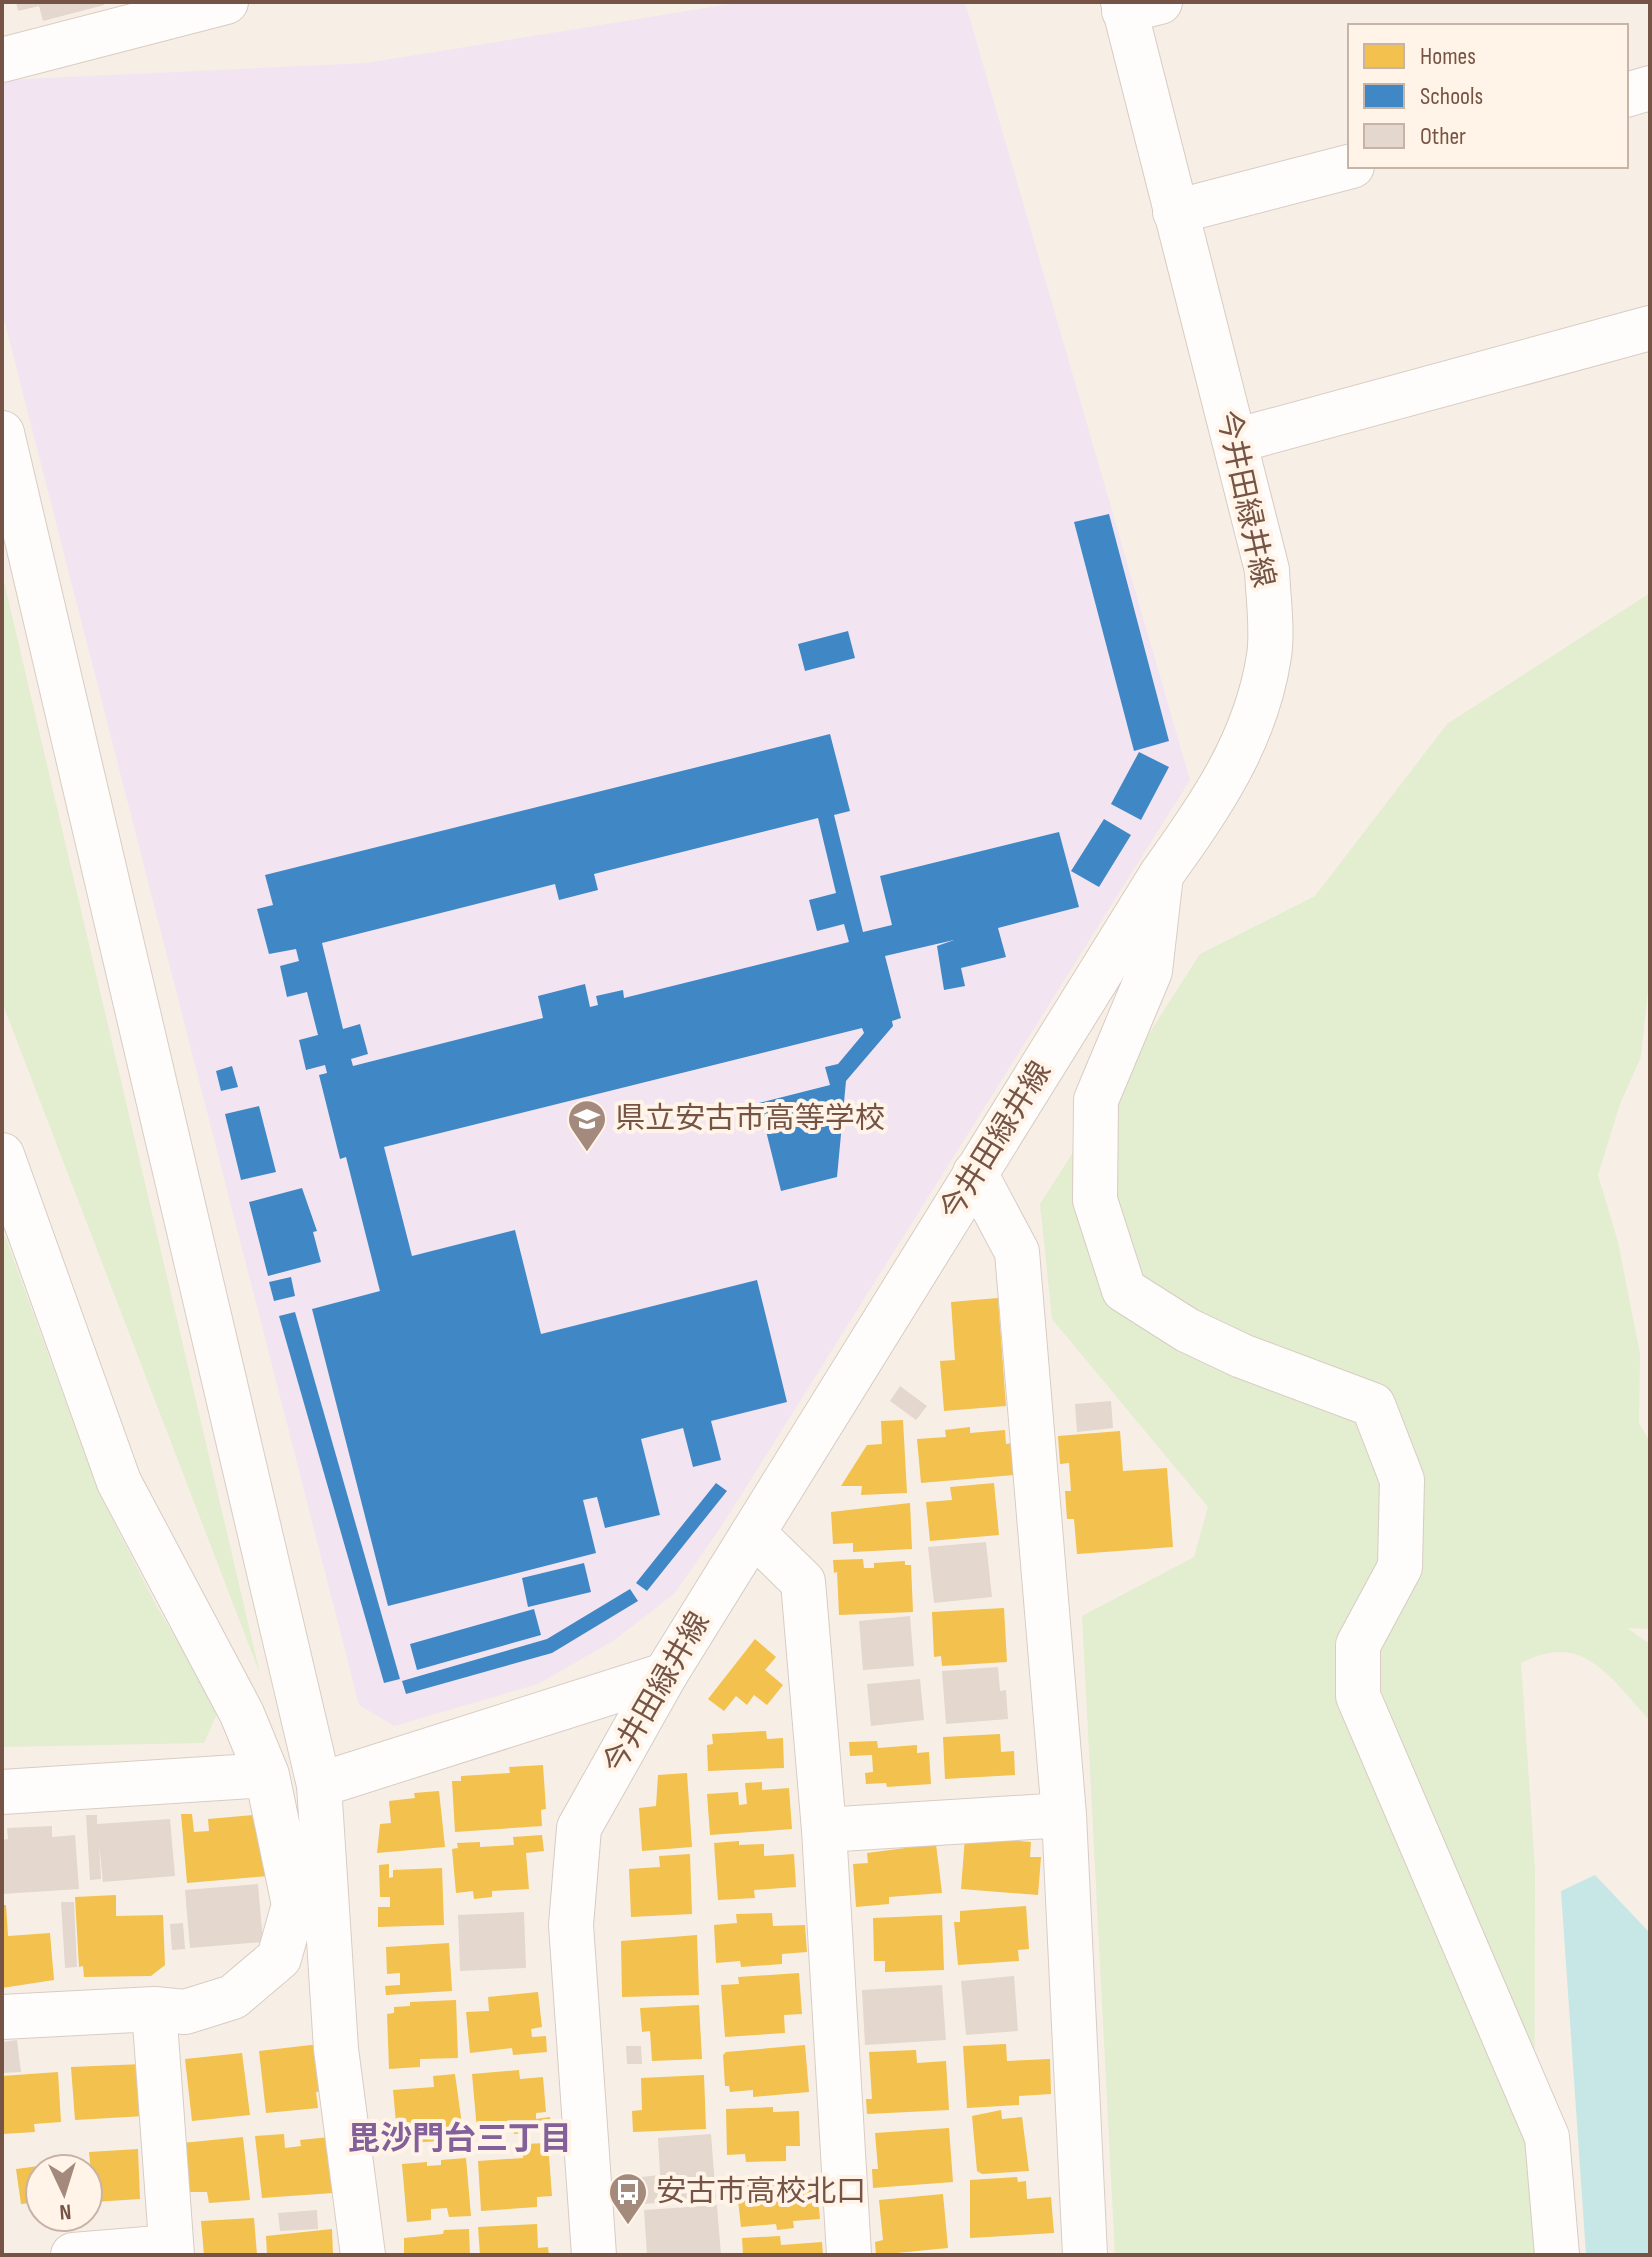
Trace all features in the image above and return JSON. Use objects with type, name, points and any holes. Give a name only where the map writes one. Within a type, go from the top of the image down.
[{"type":"street","points":[[2,60],[226,2]]},
{"type":"street","name":"今井田緑井線","points":[[594,2255],[571,1925],[579,1828],[665,1675],[975,1173],[1161,875],[1212,804],[1249,734],[1269,654],[1267,570],[1175,212],[1136,5]]},
{"type":"street","points":[[1628,94],[1650,88]]},
{"type":"street","points":[[1175,212],[1348,167]]},
{"type":"street","points":[[1235,441],[1650,328]]},
{"type":"street","points":[[2,433],[319,1785],[336,2049],[363,2255]]},
{"type":"street","points":[[1161,875],[1150,971],[1096,1100],[1095,1200],[1124,1290],[1187,1330],[1242,1356],[1373,1405],[1402,1480],[1400,1567],[1358,1645],[1358,1696],[1547,2137],[1557,2255]]},
{"type":"street","points":[[2,1155],[119,1482],[242,1714],[267,1775],[294,1905],[279,1958],[233,1997],[185,2012],[154,2009],[2,2017]]},
{"type":"street","points":[[975,1173],[1017,1252],[1064,1815],[1085,2255]]},
{"type":"street","points":[[753,1533],[803,1582],[824,1830],[849,2255]]},
{"type":"street","points":[[319,1785],[665,1675]]},
{"type":"street","points":[[2,1792],[267,1775]]},
{"type":"street","points":[[824,1830],[1064,1815]]},
{"type":"street","points":[[73,2255],[171,2251],[154,2009]]},
{"type":"shaded area","name":"県立安古市高等学校","points":[[742,2],[965,2],[1190,780],[721,1527],[674,1594],[613,1641],[538,1684],[394,1726],[359,1705],[2,312],[2,80],[366,63]]},
{"type":"green space","points":[[2,573],[260,1674],[2,1002]]},
{"type":"green space","points":[[1650,593],[1650,970],[1641,1057],[1620,1104],[1598,1175],[1618,1242],[1640,1354],[1639,1423],[1650,1442],[1650,1629],[1627,1628],[1650,1644],[1650,1720],[1608,1674],[1579,1655],[1562,1652],[1543,1654],[1521,1663],[1535,1869],[1534,2255],[1115,2255],[1082,1616],[1194,1557],[1208,1507],[1052,1319],[1040,1204],[1200,954],[1315,896],[1447,724]]},
{"type":"green space","points":[[2,1228],[99,1493],[157,1607],[219,1709],[204,1743],[2,1747]]},
{"type":"water","points":[[1595,1875],[1650,1933],[1650,2255],[1586,2255],[1561,1891]]},
{"type":"building: Homes","points":[[998,1298],[1006,1406],[944,1411],[940,1361],[955,1360],[951,1302]]},
{"type":"building: Homes","points":[[903,1420],[907,1493],[861,1495],[862,1486],[841,1486],[867,1445],[882,1444],[881,1421]]},
{"type":"building: Homes","points":[[970,1427],[970,1433],[1005,1430],[1006,1444],[1011,1443],[1014,1475],[921,1483],[917,1439],[946,1437],[945,1430]]},
{"type":"building: Homes","points":[[1120,1431],[1123,1471],[1167,1468],[1173,1547],[1077,1554],[1074,1519],[1067,1519],[1065,1491],[1071,1491],[1069,1463],[1060,1464],[1058,1436]]},
{"type":"building: Homes","points":[[994,1483],[999,1535],[930,1541],[926,1502],[952,1500],[950,1487]]},
{"type":"building: Homes","points":[[910,1503],[912,1549],[853,1552],[853,1543],[833,1544],[831,1512]]},
{"type":"building: Homes","points":[[863,1559],[864,1568],[874,1568],[874,1563],[905,1561],[905,1565],[911,1565],[913,1612],[839,1615],[837,1572],[834,1573],[833,1560]]},
{"type":"building: Homes","points":[[1004,1608],[1007,1662],[942,1666],[941,1656],[934,1657],[932,1612]]},
{"type":"building: Homes","points":[[755,1639],[776,1657],[765,1670],[783,1685],[767,1705],[754,1695],[747,1705],[736,1696],[724,1711],[708,1699]]},
{"type":"building: Homes","points":[[766,1731],[767,1739],[783,1738],[784,1768],[708,1771],[707,1745],[713,1744],[712,1734]]},
{"type":"building: Homes","points":[[1000,1734],[1001,1752],[1014,1751],[1015,1775],[945,1779],[943,1737]]},
{"type":"building: Homes","points":[[877,1741],[878,1748],[917,1745],[917,1753],[929,1752],[931,1784],[887,1787],[886,1783],[866,1784],[865,1773],[873,1772],[872,1755],[850,1756],[849,1742]]},
{"type":"building: Homes","points":[[543,1765],[546,1809],[541,1810],[542,1826],[455,1832],[452,1781],[461,1781],[461,1776],[510,1773],[509,1767]]},
{"type":"building: Homes","points":[[687,1773],[692,1847],[642,1851],[639,1808],[656,1806],[658,1775]]},
{"type":"building: Homes","points":[[762,1782],[762,1790],[789,1788],[792,1829],[710,1835],[707,1794],[738,1792],[739,1805],[747,1804],[745,1783]]},
{"type":"building: Homes","points":[[439,1791],[445,1847],[377,1853],[380,1824],[391,1823],[389,1801],[415,1798],[414,1793]]},
{"type":"building: Homes","points":[[181,1814],[192,1814],[194,1832],[209,1831],[208,1819],[263,1814],[268,1876],[187,1883]]},
{"type":"building: Homes","points":[[542,1835],[544,1851],[526,1853],[529,1889],[492,1891],[492,1897],[474,1899],[473,1891],[456,1893],[452,1849],[458,1848],[457,1843],[480,1842],[480,1847],[514,1845],[513,1837]]},
{"type":"building: Homes","points":[[965,1837],[1031,1842],[1030,1857],[1041,1857],[1038,1895],[961,1889]]},
{"type":"building: Homes","points":[[739,1841],[739,1845],[764,1844],[764,1856],[794,1854],[796,1887],[754,1890],[755,1898],[718,1900],[714,1843]]},
{"type":"building: Homes","points":[[936,1844],[942,1893],[889,1897],[889,1904],[856,1907],[853,1864],[868,1863],[867,1853]]},
{"type":"building: Homes","points":[[690,1854],[692,1914],[631,1917],[629,1869],[660,1867],[659,1856]]},
{"type":"building: Homes","points":[[389,1864],[389,1878],[393,1877],[393,1870],[442,1868],[444,1925],[378,1927],[378,1907],[390,1907],[390,1897],[380,1897],[379,1865]]},
{"type":"building: Homes","points":[[116,1895],[116,1916],[163,1915],[165,1965],[151,1976],[84,1977],[83,1966],[79,1967],[75,1897]]},
{"type":"building: Homes","points":[[2,1905],[6,1905],[8,1936],[50,1933],[54,1980],[2,1988]]},
{"type":"building: Homes","points":[[1026,1906],[1029,1949],[1018,1950],[1019,1961],[958,1965],[954,1922],[960,1922],[960,1911]]},
{"type":"building: Homes","points":[[772,1913],[773,1926],[805,1925],[807,1952],[782,1954],[782,1964],[741,1967],[740,1961],[716,1963],[714,1925],[737,1923],[736,1914]]},
{"type":"building: Homes","points":[[942,1915],[944,1970],[885,1972],[885,1961],[874,1961],[873,1918]]},
{"type":"building: Homes","points":[[697,1935],[699,1995],[622,1997],[621,1941]]},
{"type":"building: Homes","points":[[449,1943],[452,1991],[386,1995],[385,1986],[400,1985],[400,1973],[387,1974],[386,1947]]},
{"type":"building: Homes","points":[[799,1973],[802,2014],[784,2015],[785,2033],[725,2037],[721,1985],[739,1984],[738,1977]]},
{"type":"building: Homes","points":[[538,1992],[542,2027],[531,2029],[532,2037],[546,2036],[547,2052],[513,2055],[512,2048],[470,2053],[466,2012],[489,2011],[488,1997]]},
{"type":"building: Homes","points":[[456,2000],[458,2058],[420,2059],[420,2067],[389,2069],[387,2014],[394,2013],[394,2007],[410,2006],[410,2002]]},
{"type":"building: Homes","points":[[699,2005],[702,2059],[652,2061],[650,2031],[642,2032],[640,2008]]},
{"type":"building: Homes","points":[[328,2043],[335,2090],[316,2092],[318,2108],[266,2113],[259,2051]]},
{"type":"building: Homes","points":[[1006,2044],[1007,2061],[1050,2059],[1051,2094],[1019,2096],[1019,2105],[967,2108],[963,2046]]},
{"type":"building: Homes","points":[[805,2045],[809,2092],[753,2097],[753,2090],[730,2092],[729,2086],[725,2086],[723,2055],[726,2052]]},
{"type":"building: Homes","points":[[916,2050],[917,2063],[946,2061],[949,2110],[867,2114],[866,2099],[872,2099],[869,2052]]},
{"type":"building: Homes","points":[[242,2053],[250,2115],[192,2121],[185,2059]]},
{"type":"building: Homes","points":[[143,2064],[145,2116],[75,2120],[71,2067]]},
{"type":"building: Homes","points":[[519,2070],[520,2079],[543,2077],[546,2112],[536,2113],[536,2119],[550,2117],[552,2130],[514,2134],[514,2127],[477,2130],[472,2074]]},
{"type":"building: Homes","points":[[58,2072],[61,2122],[34,2124],[35,2132],[2,2134],[2,2076]]},
{"type":"building: Homes","points":[[455,2074],[464,2139],[398,2144],[393,2090],[434,2087],[433,2076]]},
{"type":"building: Homes","points":[[704,2075],[706,2129],[633,2132],[632,2111],[642,2110],[641,2078]]},
{"type":"building: Homes","points":[[773,2107],[773,2112],[799,2111],[800,2146],[786,2146],[786,2161],[746,2162],[745,2154],[727,2155],[726,2109]]},
{"type":"building: Homes","points":[[1001,2110],[1002,2119],[1022,2117],[1029,2171],[982,2174],[977,2171],[972,2116]]},
{"type":"building: Homes","points":[[949,2128],[953,2182],[873,2188],[872,2169],[878,2169],[875,2133]]},
{"type":"building: Homes","points":[[284,2134],[285,2148],[301,2146],[300,2140],[330,2137],[333,2193],[262,2198],[255,2136]]},
{"type":"building: Homes","points":[[243,2137],[250,2200],[209,2203],[207,2192],[187,2192],[182,2143]]},
{"type":"building: Homes","points":[[548,2143],[552,2196],[537,2197],[537,2207],[481,2211],[478,2161],[523,2158],[522,2144]]},
{"type":"building: Homes","points":[[138,2149],[140,2199],[104,2201],[104,2153],[89,2152]]},
{"type":"building: Homes","points":[[466,2158],[471,2216],[449,2217],[447,2208],[431,2209],[431,2220],[407,2222],[402,2164],[427,2162],[427,2166],[441,2165],[441,2160]]},
{"type":"building: Homes","points":[[24,2168],[24,2204],[21,2204],[16,2169]]},
{"type":"building: Homes","points":[[1017,2177],[1018,2182],[1026,2181],[1027,2199],[1051,2197],[1054,2233],[970,2238],[970,2180]]},
{"type":"building: Homes","points":[[816,2179],[820,2219],[793,2221],[794,2228],[777,2230],[776,2224],[741,2227],[737,2191],[747,2190],[747,2185]]},
{"type":"building: Homes","points":[[943,2194],[948,2248],[876,2255],[875,2242],[883,2240],[879,2200]]},
{"type":"building: Homes","points":[[254,2218],[257,2255],[204,2255],[201,2221]]},
{"type":"building: Homes","points":[[537,2224],[538,2248],[548,2247],[549,2255],[480,2255],[478,2227]]},
{"type":"building: Homes","points":[[332,2229],[333,2255],[267,2255],[266,2236]]},
{"type":"building: Homes","points":[[469,2229],[470,2255],[404,2255],[404,2238],[443,2234],[444,2230]]},
{"type":"building: Homes","points":[[780,2236],[781,2245],[822,2242],[823,2255],[743,2255],[742,2238]]},
{"type":"building: Schools","points":[[1109,514],[1169,741],[1134,751],[1074,522]]},
{"type":"building: Schools","points":[[848,631],[855,658],[805,671],[798,644]]},
{"type":"building: Schools","points":[[830,734],[850,811],[834,815],[863,932],[892,925],[880,876],[1059,832],[1079,907],[998,928],[1006,957],[961,968],[965,986],[944,990],[937,946],[954,940],[885,956],[901,1018],[892,1021],[893,1026],[846,1081],[837,1177],[781,1191],[759,1103],[830,1085],[825,1067],[838,1064],[864,1033],[862,1028],[384,1147],[412,1256],[515,1230],[541,1334],[757,1280],[787,1402],[711,1421],[721,1460],[693,1467],[683,1428],[641,1439],[660,1515],[605,1528],[597,1497],[583,1500],[596,1553],[388,1606],[312,1309],[380,1291],[346,1157],[340,1159],[319,1075],[327,1073],[325,1065],[306,1070],[299,1040],[318,1035],[307,992],[287,997],[280,966],[299,961],[296,949],[269,954],[257,909],[273,905],[265,875]],"holes":[[[818,818],[836,893],[809,900],[817,931],[844,924],[849,942],[624,998],[623,990],[596,996],[598,1005],[590,1007],[585,984],[538,996],[543,1018],[353,1066],[351,1059],[368,1054],[360,1024],[343,1029],[322,943],[555,884],[559,900],[598,890],[594,874]]]},
{"type":"building: Schools","points":[[1139,752],[1169,767],[1141,820],[1111,804]]},
{"type":"building: Schools","points":[[1104,819],[1131,835],[1099,887],[1071,871]]},
{"type":"building: Schools","points":[[232,1066],[238,1087],[221,1091],[216,1071]]},
{"type":"building: Schools","points":[[259,1106],[276,1172],[241,1180],[225,1114]]},
{"type":"building: Schools","points":[[302,1188],[317,1231],[313,1232],[321,1262],[268,1276],[249,1202]]},
{"type":"building: Schools","points":[[291,1277],[295,1296],[274,1301],[269,1282]]},
{"type":"building: Schools","points":[[295,1312],[400,1679],[384,1683],[279,1316]]},
{"type":"building: Schools","points":[[716,1483],[727,1491],[647,1591],[636,1583]]},
{"type":"building: Schools","points":[[584,1563],[591,1592],[528,1607],[522,1578]]},
{"type":"building: Schools","points":[[630,1589],[638,1601],[552,1653],[406,1694],[402,1681],[547,1639]]},
{"type":"building: Schools","points":[[534,1609],[541,1635],[417,1670],[410,1644]]},
{"type":"building: Other","points":[[16,2],[103,2],[104,5],[43,21],[39,6],[18,11]]},
{"type":"building: Other","points":[[900,1386],[927,1406],[916,1420],[890,1401]]},
{"type":"building: Other","points":[[1111,1401],[1113,1428],[1077,1432],[1075,1404]]},
{"type":"building: Other","points":[[986,1542],[992,1597],[934,1603],[928,1547]]},
{"type":"building: Other","points":[[910,1616],[914,1666],[863,1670],[859,1621]]},
{"type":"building: Other","points":[[998,1667],[1000,1691],[1006,1690],[1008,1719],[946,1724],[942,1671]]},
{"type":"building: Other","points":[[920,1679],[924,1720],[871,1726],[867,1684]]},
{"type":"building: Other","points":[[86,1815],[97,1815],[97,1824],[170,1819],[175,1876],[103,1882],[99,1844],[101,1879],[90,1880]]},
{"type":"building: Other","points":[[52,1826],[52,1837],[75,1835],[79,1889],[2,1894],[2,1840],[8,1839],[7,1828]]},
{"type":"building: Other","points":[[258,1884],[263,1942],[190,1948],[185,1890]]},
{"type":"building: Other","points":[[61,1902],[74,1902],[77,1967],[65,1968]]},
{"type":"building: Other","points":[[524,1912],[526,1968],[460,1971],[458,1915]]},
{"type":"building: Other","points":[[183,1923],[185,1949],[172,1950],[170,1924]]},
{"type":"building: Other","points":[[1014,1976],[1018,2031],[966,2035],[961,1981]]},
{"type":"building: Other","points":[[942,1985],[946,2040],[865,2045],[862,1990]]},
{"type":"building: Other","points":[[17,2040],[21,2072],[2,2073],[2,2042]]},
{"type":"building: Other","points":[[626,2046],[641,2046],[642,2064],[627,2064]]},
{"type":"building: Other","points":[[711,2134],[716,2199],[643,2204],[641,2177],[660,2175],[658,2138]]},
{"type":"building: Other","points":[[717,2205],[721,2255],[647,2255],[644,2210]]},
{"type":"building: Other","points":[[317,2210],[318,2229],[280,2231],[278,2213]]},
{"type":"place","name":"県立安古市高等学校","points":[[587,1153]]},
{"type":"place","name":"安古市高校北口","points":[[628,2226]]},
{"type":"district","name":"毘沙門台三丁目","points":[[460,2139]]}]
